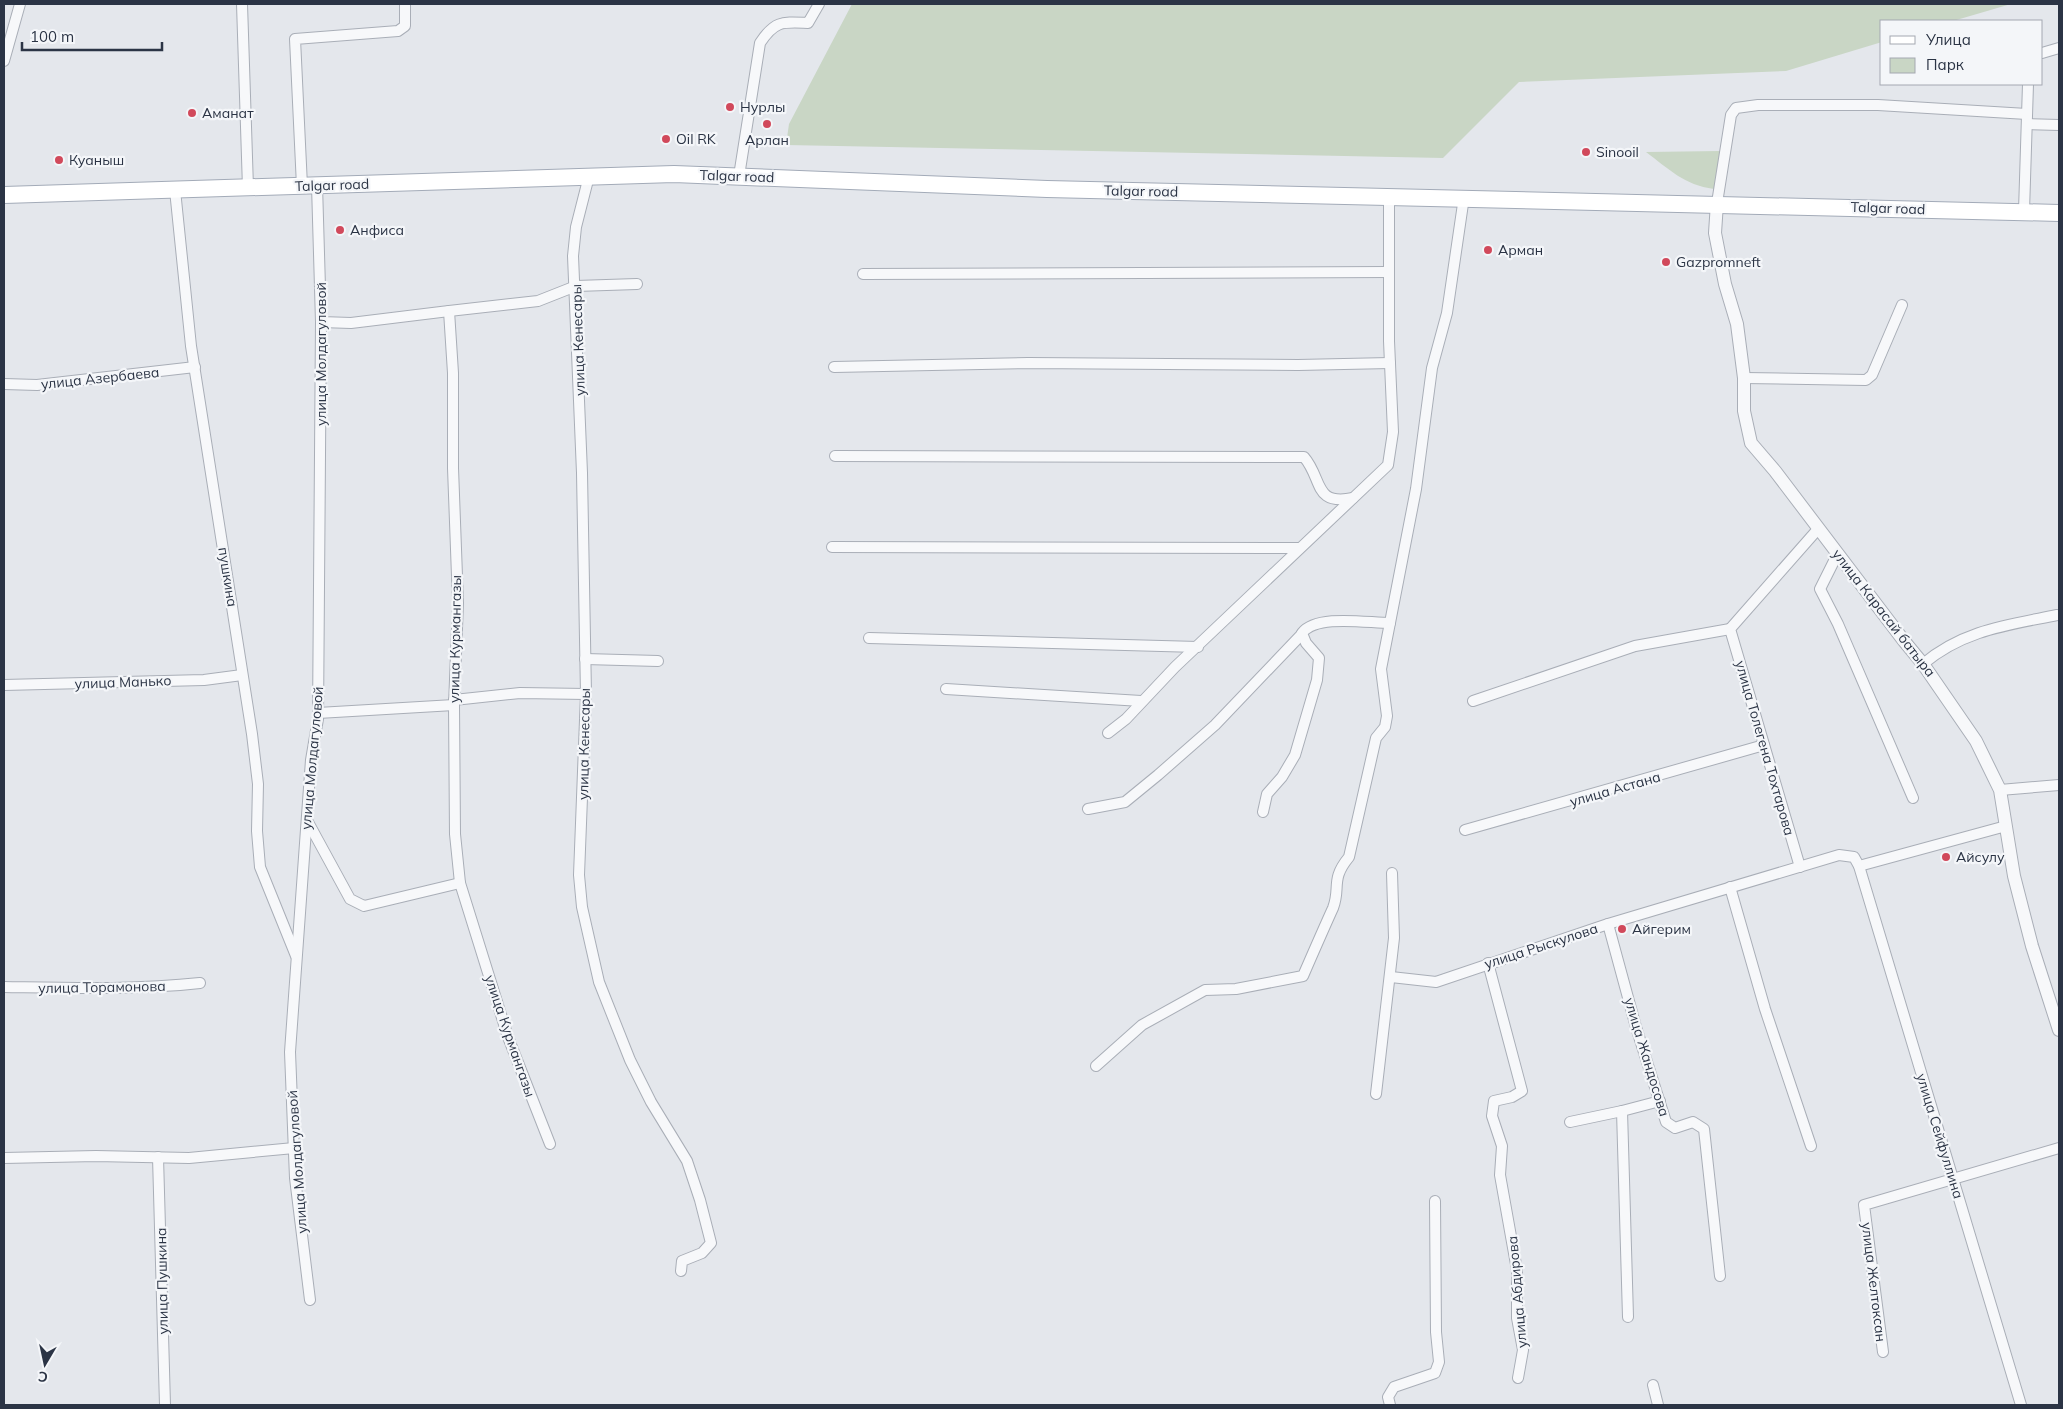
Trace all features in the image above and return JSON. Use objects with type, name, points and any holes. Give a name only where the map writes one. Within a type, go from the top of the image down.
[{"type":"main road","name":"Talgar road","points":[[4,195],[674,174],[1047,189],[1717,203],[2059,213]]},
{"type":"street","points":[[4,61],[20,4]]},
{"type":"street","points":[[242,4],[248,188]]},
{"type":"street","name":"улица Молдагуловой","points":[[310,1300],[295,1178],[290,1052],[311,760],[318,713],[321,322],[310,185],[295,38],[398,31],[405,26],[405,4]]},
{"type":"street","points":[[739,176],[760,43],[769,30],[783,22],[808,23],[820,4]]},
{"type":"street","points":[[2043,53],[2059,48]]},
{"type":"street","points":[[2024,211],[2028,85]]},
{"type":"street","points":[[1717,203],[1731,115],[1736,108],[1758,105],[1878,105],[2027,119],[2059,125]]},
{"type":"street","name":"улица Кенесары","points":[[589,176],[576,227],[573,256],[576,286],[582,473],[586,694],[579,875],[582,907],[599,982],[630,1060],[651,1102],[687,1161],[700,1200],[711,1243],[702,1253],[682,1261],[681,1272]]},
{"type":"street","name":"пушкина","points":[[175,190],[182,271],[195,368],[252,734],[258,784],[257,831],[260,867],[297,958]]},
{"type":"street","points":[[1108,733],[1126,719],[1141,701],[1388,465],[1393,432],[1390,363],[1389,196]]},
{"type":"street","points":[[1096,1066],[1142,1025],[1205,990],[1236,989],[1303,976],[1334,906],[1336,882],[1340,869],[1349,857],[1376,738],[1385,727],[1387,716],[1381,669],[1416,489],[1432,368],[1447,313],[1469,198]]},
{"type":"street","name":"улица Карасай батыра","points":[[1717,203],[1715,233],[1725,284],[1738,324],[1744,378],[1744,411],[1751,443],[1775,470],[1818,529],[1923,664],[1976,741],[2000,790],[2014,876],[2032,946],[2059,1030]]},
{"type":"street","points":[[863,274],[1389,272]]},
{"type":"street","points":[[321,322],[351,323],[538,301],[576,286],[638,284]]},
{"type":"street","points":[[1744,378],[1866,380],[1872,375],[1902,305]]},
{"type":"street","name":"улица Курмангазы","points":[[448,311],[453,373],[453,468],[458,603],[454,702],[455,834],[460,883],[508,1037],[550,1144]]},
{"type":"street","points":[[834,367],[1028,363],[1298,365],[1390,363]]},
{"type":"street","name":"улица Азербаева","points":[[4,384],[37,385],[195,368]]},
{"type":"street","points":[[834,456],[1304,457],[1309,463],[1324,495],[1332,500],[1354,498]]},
{"type":"street","points":[[1473,701],[1635,646],[1730,630],[1818,529]]},
{"type":"street","points":[[832,547],[1299,548]]},
{"type":"street","points":[[1838,553],[1820,589],[1842,633],[1913,798]]},
{"type":"street","points":[[1923,664],[1942,648],[1989,629],[2058,615]]},
{"type":"street","points":[[1088,809],[1125,802],[1158,775],[1215,725],[1302,634],[1307,626],[1320,622],[1390,623]]},
{"type":"street","name":"улица Толегена Тохтарова","points":[[1730,630],[1800,867]]},
{"type":"street","points":[[1263,812],[1267,794],[1282,777],[1295,755],[1317,680],[1319,658],[1306,643],[1302,634]]},
{"type":"street","points":[[869,638],[1198,647]]},
{"type":"street","points":[[585,659],[658,661]]},
{"type":"street","name":"улица Манько","points":[[4,685],[204,680],[242,675]]},
{"type":"street","points":[[946,689],[1141,701]]},
{"type":"street","points":[[318,713],[454,702],[520,693],[586,694]]},
{"type":"street","name":"улица Астана","points":[[1465,830],[1764,745]]},
{"type":"street","points":[[2000,790],[2059,785]]},
{"type":"street","points":[[307,821],[350,899],[364,906],[460,883]]},
{"type":"street","points":[[1859,866],[2006,826]]},
{"type":"street","name":"улица Рыскулова","points":[[1391,976],[1436,982],[1608,924],[1839,855],[1854,857],[1859,866]]},
{"type":"street","name":"улица Сейфуллина","points":[[1859,866],[2021,1405]]},
{"type":"street","points":[[1376,1094],[1394,938],[1392,873]]},
{"type":"street","points":[[1730,887],[1765,1008],[1811,1146]]},
{"type":"street","name":"улица Жандосова","points":[[1608,924],[1636,1027],[1666,1122],[1675,1128],[1693,1122],[1704,1129],[1720,1276]]},
{"type":"street","name":"улица Абдирова","points":[[1488,963],[1522,1090],[1512,1097],[1494,1101],[1492,1116],[1502,1146],[1500,1175],[1517,1270],[1517,1318],[1524,1350],[1518,1378]]},
{"type":"street","name":"улица Торамонова","points":[[4,987],[157,988],[200,983]]},
{"type":"street","points":[[1570,1122],[1622,1112],[1660,1101]]},
{"type":"street","points":[[1622,1112],[1628,1317]]},
{"type":"street","points":[[4,1158],[189,1158],[294,1148]]},
{"type":"street","name":"улица Желтоксан","points":[[1883,1352],[1864,1205],[2059,1148]]},
{"type":"street","name":"улица Пушкина","points":[[158,1157],[165,1405]]},
{"type":"street","points":[[1390,1405],[1388,1397],[1394,1387],[1435,1374],[1438,1362],[1435,1201]]},
{"type":"street","points":[[1653,1385],[1658,1405]]},
{"type":"green space","points":[[852,4],[2011,4],[1956,20],[1880,20],[1880,43],[1786,71],[1519,82],[1443,158],[786,145],[789,124]]},
{"type":"green space","points":[[1720,151],[1714,189],[1685,180],[1646,152]]},
{"type":"place","name":"Нурлы","points":[[730,107]]},
{"type":"place","name":"Аманат","points":[[192,113]]},
{"type":"place","name":"Арлан","points":[[767,124]]},
{"type":"place","name":"Oil RK","points":[[666,139]]},
{"type":"place","name":"Sinooil","points":[[1586,152]]},
{"type":"place","name":"Куаныш","points":[[59,160]]},
{"type":"place","name":"Анфиса","points":[[340,230]]},
{"type":"place","name":"Арман","points":[[1488,250]]},
{"type":"place","name":"Gazpromneft","points":[[1666,262]]},
{"type":"place","name":"Айсулу","points":[[1946,857]]},
{"type":"place","name":"Айгерим","points":[[1622,929]]}]
